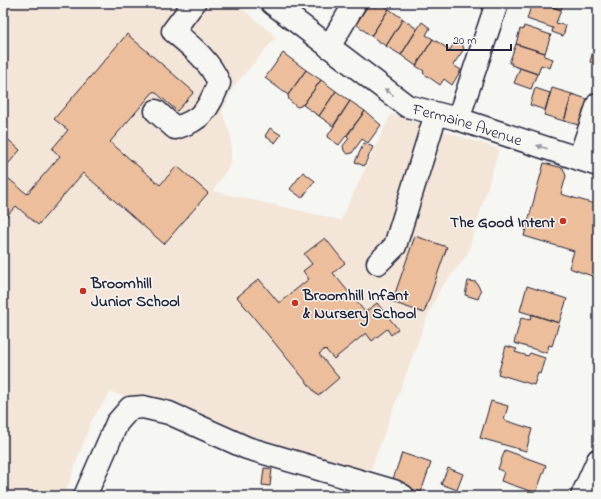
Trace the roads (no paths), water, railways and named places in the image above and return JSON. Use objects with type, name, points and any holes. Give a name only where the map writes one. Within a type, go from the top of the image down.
[{"type":"street","points":[[156,111],[175,128],[189,124],[202,115],[212,101],[219,83],[216,76],[200,54],[173,31],[194,3]]},
{"type":"street","name":"Fermaine Avenue","points":[[272,3],[407,106],[458,119],[589,162]]},
{"type":"street","points":[[329,46],[355,3]]},
{"type":"street","points":[[458,119],[497,3]]},
{"type":"street","points":[[589,162],[598,104]]},
{"type":"street","points":[[378,263],[395,246],[436,114]]},
{"type":"street","points":[[85,496],[116,424],[130,408],[143,407],[168,413],[247,448],[394,491],[404,496]]},
{"type":"street","points":[[582,496],[598,460]]},
{"type":"place","name":"The Good Intent","points":[[563,221]]},
{"type":"place","name":"Broomhill Junior School","points":[[83,291]]},
{"type":"place","name":"Broomhill Infant & Nursery School","points":[[295,303]]}]
